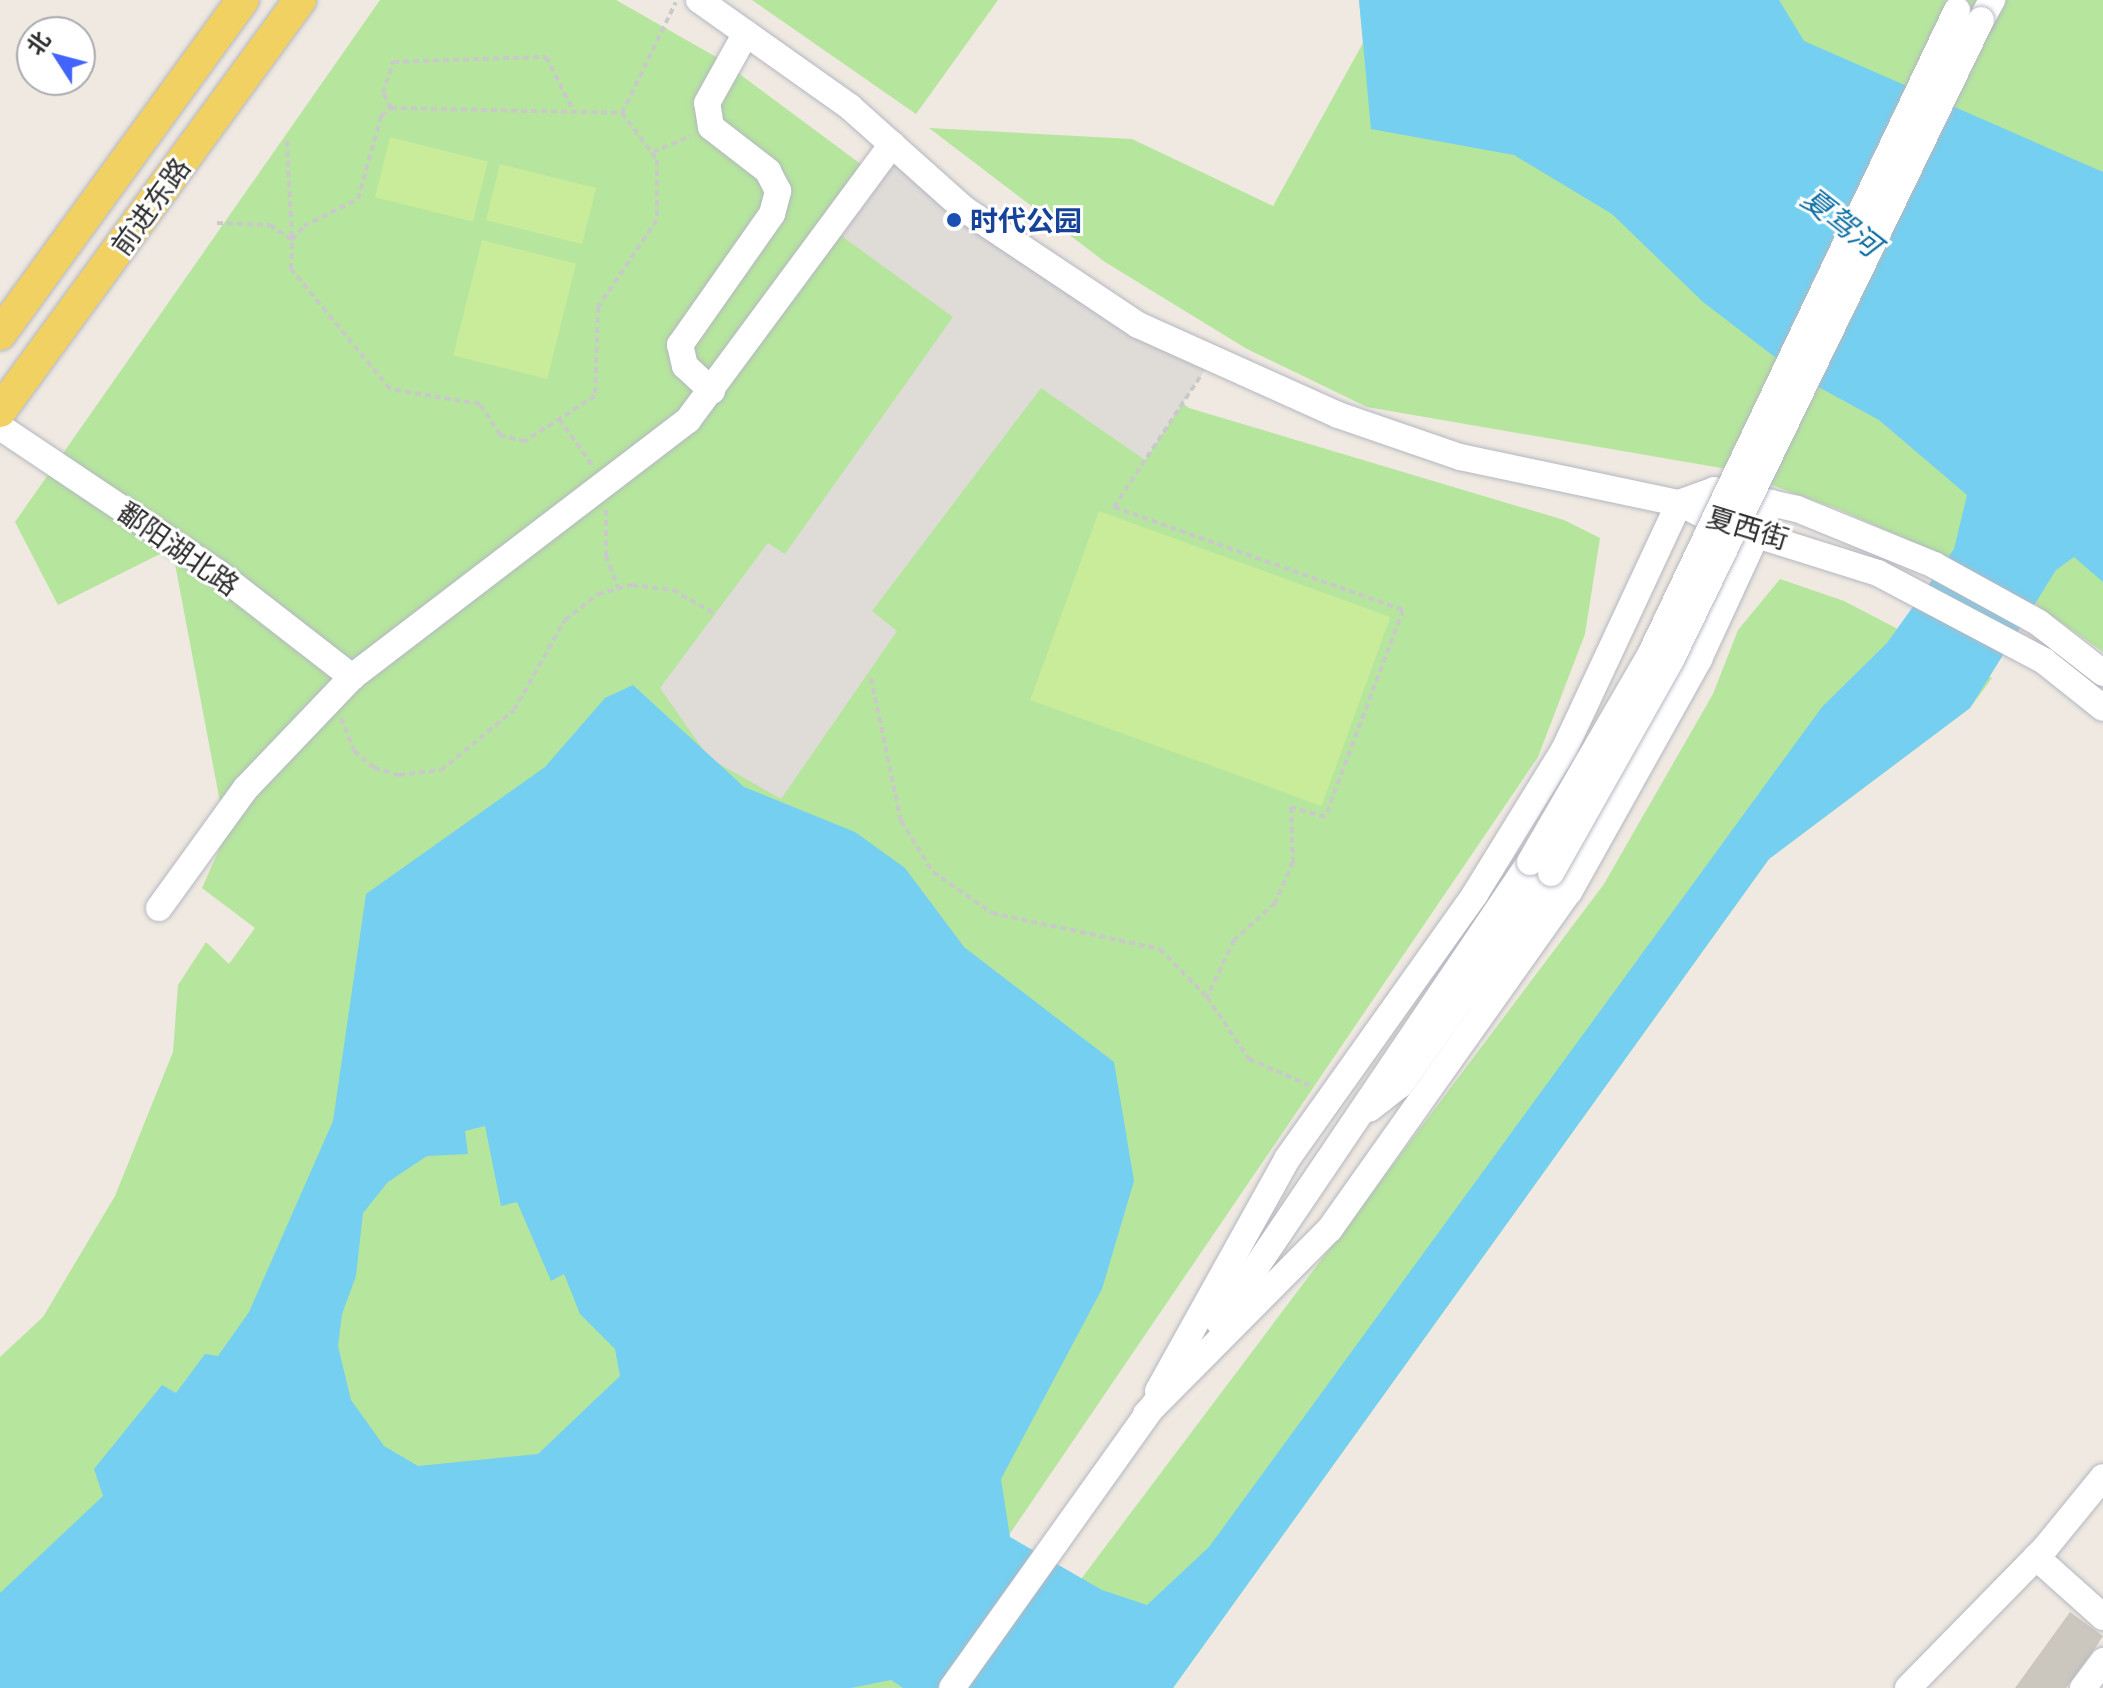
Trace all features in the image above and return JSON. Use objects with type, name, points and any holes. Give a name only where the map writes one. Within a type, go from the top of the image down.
[{"type":"main road","name":"前进东路","points":[[0,334],[243,0]]},
{"type":"main road","name":"前进东路","points":[[0,411],[300,0]]},
{"type":"street","points":[[699,0],[892,144],[1001,234],[1138,325],[1338,415],[1460,457],[1679,503],[1564,750],[1475,894],[1332,1095],[1252,1214],[1146,1414]]},
{"type":"street","points":[[952,1688],[1146,1414],[1369,1109],[1383,1071],[1540,868],[1651,653],[1973,8]]},
{"type":"street","points":[[712,391],[685,366],[680,345],[772,214],[778,191],[768,171],[711,127],[707,103],[746,33]]},
{"type":"street","points":[[159,908],[246,788],[352,677],[688,420],[892,144]]},
{"type":"street","name":"鄱阳湖北路","points":[[0,427],[218,573],[352,677]]},
{"type":"street","name":"夏西街","points":[[1679,503],[1714,490],[1771,503],[1934,565],[2039,623],[2103,673]]},
{"type":"street","name":"夏西街","points":[[1679,503],[1878,573],[1964,614],[2044,661],[2103,708]]},
{"type":"street","points":[[1146,1414],[1330,1229],[1569,892],[1699,659],[1771,503]]},
{"type":"street","points":[[1908,1688],[2036,1557],[2103,1477]]},
{"type":"street","points":[[2036,1557],[2103,1617]]},
{"type":"street","points":[[2083,1688],[2103,1661]]},
{"type":"path","points":[[622,113],[677,0]]},
{"type":"path","points":[[391,108],[383,93],[393,62],[546,57],[574,112]]},
{"type":"path","points":[[292,240],[358,199],[381,116],[391,108],[622,113]]},
{"type":"path","points":[[287,141],[291,269],[390,389],[480,404],[511,441],[525,441],[595,396],[598,307],[657,220],[661,190],[653,152],[622,113]]},
{"type":"path","points":[[653,152],[711,127]]},
{"type":"path","points":[[217,223],[270,225],[292,240]]},
{"type":"path","points":[[1207,997],[1234,940],[1275,903],[1293,862],[1291,807],[1325,817],[1403,610],[1114,507],[1213,358]]},
{"type":"path","points":[[559,419],[606,484],[606,556],[618,588]]},
{"type":"path","points":[[333,697],[354,751],[374,768],[399,775],[441,770],[514,710],[565,620],[618,588],[673,590],[715,614]]},
{"type":"path","points":[[871,678],[901,821],[933,872],[992,913],[1160,949],[1207,997],[1249,1059],[1332,1095]]},
{"type":"green space","points":[[380,0],[616,0],[718,58],[1189,408],[1564,520],[1600,538],[1585,634],[1538,757],[905,1688],[0,1688],[0,1357],[43,1317],[115,1196],[173,1052],[178,985],[206,942],[229,964],[255,928],[202,888],[226,834],[172,548],[58,605],[15,522]]},
{"type":"green space","points":[[752,0],[998,0],[916,114]]},
{"type":"green space","points":[[1359,0],[2103,0],[2103,652],[2007,584],[1838,509],[1727,469],[1367,407],[1247,349],[1105,262],[929,128],[1132,139],[1273,206],[1363,43]]},
{"type":"green space","points":[[390,137],[488,161],[473,222],[375,197]]},
{"type":"green space","points":[[500,164],[596,188],[582,244],[486,220]]},
{"type":"green space","points":[[482,240],[576,263],[547,379],[453,355]]},
{"type":"green space","points":[[1099,511],[1390,617],[1322,806],[1030,700]]},
{"type":"green space","points":[[1780,579],[1844,601],[1992,678],[1970,708],[1769,859],[1173,1688],[999,1688],[1604,884],[1713,694],[1738,630]]},
{"type":"shaded area","points":[[892,144],[964,209],[1213,358],[1145,460],[1041,388],[872,611],[897,631],[781,799],[709,758],[660,688],[768,543],[785,554],[953,317],[832,229]]},
{"type":"water","name":"夏驾河","points":[[1359,0],[1779,0],[1804,41],[2103,172],[2103,582],[2074,557],[2056,570],[1970,708],[1769,859],[1173,1688],[903,1688],[891,1680],[851,1688],[0,1688],[0,1593],[103,1496],[94,1469],[162,1385],[176,1393],[205,1354],[218,1356],[249,1312],[333,1121],[366,894],[545,767],[605,698],[633,685],[744,787],[855,832],[905,868],[964,947],[1114,1062],[1134,1181],[1102,1289],[1001,1479],[1010,1537],[1102,1590],[1147,1605],[1209,1547],[1822,707],[1887,643],[1954,549],[1967,495],[1879,420],[1802,378],[1703,302],[1612,214],[1514,155],[1371,129]],"holes":[[[485,1126],[501,1206],[517,1202],[551,1281],[564,1274],[580,1314],[615,1349],[620,1376],[538,1454],[418,1466],[384,1446],[351,1400],[338,1346],[342,1314],[356,1276],[363,1213],[388,1182],[427,1156],[468,1154],[465,1131]]]},
{"type":"building","points":[[2070,1612],[2103,1636],[2096,1647],[2066,1688],[2015,1688]]},
{"type":"place","name":"时代公园","points":[[954,220]]}]
